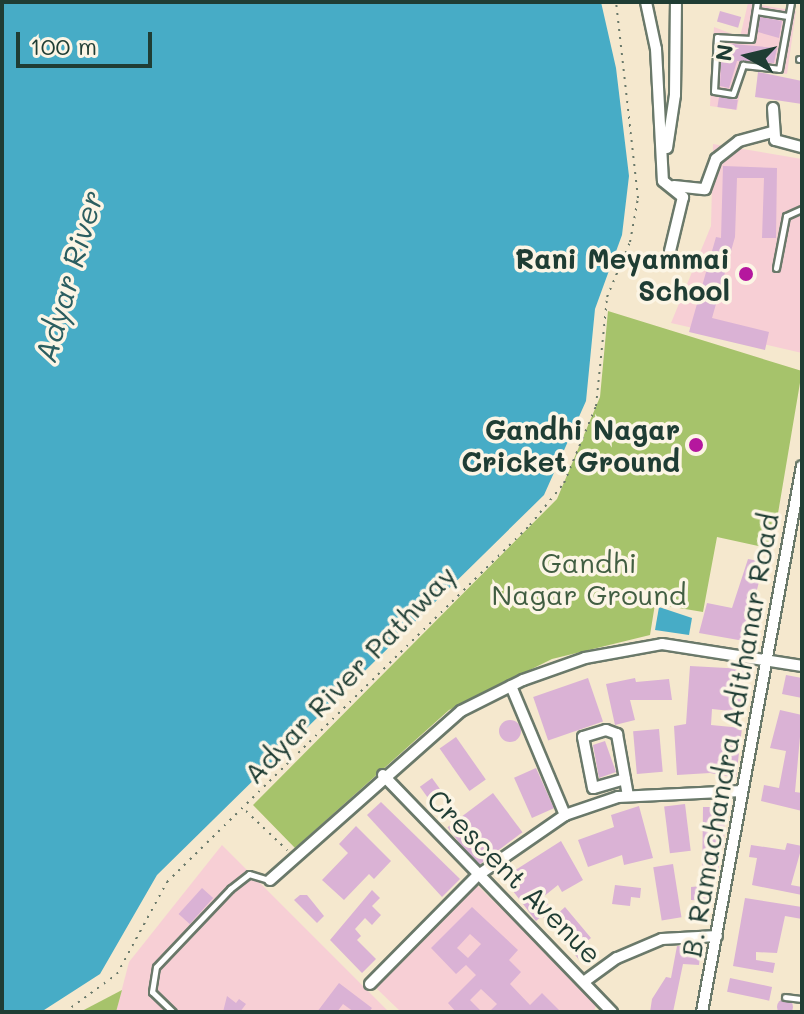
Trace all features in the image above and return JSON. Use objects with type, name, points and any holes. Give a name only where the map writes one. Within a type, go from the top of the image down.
[{"type":"street","points":[[646,2],[656,49],[668,184],[683,197],[670,251]]},
{"type":"street","points":[[668,184],[675,95],[676,2]]},
{"type":"street","points":[[773,108],[772,132],[780,143],[802,147]]},
{"type":"street","points":[[668,184],[705,189],[716,159],[739,141],[772,132]]},
{"type":"street","name":"B. Ramachandra Adithanar Road","points":[[702,1012],[802,466]]},
{"type":"street","points":[[270,880],[383,775],[461,711],[511,686],[585,658],[662,644],[802,666]]},
{"type":"street","points":[[511,686],[565,815]]},
{"type":"street","points":[[625,779],[593,788],[583,737],[614,731],[625,779],[628,796]]},
{"type":"street","name":"Crescent Avenue","points":[[383,775],[477,876],[585,981],[612,1012]]},
{"type":"street","points":[[370,984],[477,876],[565,815],[628,796],[742,791]]},
{"type":"street","points":[[585,981],[617,958],[662,939],[717,936]]},
{"type":"lane","points":[[757,2],[750,39],[717,37],[714,91],[733,94],[743,65],[779,69],[791,2]]},
{"type":"lane","points":[[756,11],[788,16]]},
{"type":"lane","points":[[776,268],[786,216],[802,209]]},
{"type":"lane","points":[[173,1012],[152,992],[156,967],[249,874],[270,880]]},
{"type":"lane","points":[[785,997],[802,999]]},
{"type":"path","name":"Adyar River Pathway","points":[[65,1012],[112,980],[167,882],[245,810],[354,694],[547,507],[572,466],[596,406],[607,297],[630,242],[638,198],[616,2]]},
{"type":"path","points":[[245,810],[295,857]]},
{"type":"shaded area","points":[[748,3],[796,11],[787,74],[748,68],[743,73],[737,110],[710,106],[714,27],[740,37]]},
{"type":"shaded area","name":"Rani Meyammai School","points":[[713,144],[802,159],[802,353],[671,323],[711,226]]},
{"type":"shaded area","points":[[222,845],[389,1012],[116,1012],[129,962]]},
{"type":"shaded area","points":[[476,884],[597,1002],[594,1012],[401,1012],[375,987]]},
{"type":"green space","name":"Gandhi Nagar Ground","points":[[608,311],[802,371],[772,549],[717,537],[703,612],[655,604],[650,635],[552,659],[449,710],[295,848],[253,805],[557,499],[600,397]]},
{"type":"green space","points":[[122,990],[116,1012],[80,1012]]},
{"type":"water","name":"Adyar River","points":[[2,2],[601,2],[616,68],[629,176],[622,235],[595,309],[586,401],[544,495],[157,875],[100,974],[41,1012],[2,1012]]},
{"type":"water","points":[[659,607],[692,618],[689,635],[655,630]]},
{"type":"building","points":[[720,11],[741,17],[738,28],[717,22]]},
{"type":"building","points":[[760,17],[782,21],[779,38],[758,32]]},
{"type":"building","points":[[722,43],[777,48],[774,63],[737,61],[729,88],[720,86]]},
{"type":"building","points":[[758,72],[802,81],[802,104],[755,97]]},
{"type":"building","points":[[719,97],[738,100],[736,110],[717,107]]},
{"type":"building","points":[[723,166],[777,168],[776,238],[762,238],[764,178],[737,178],[735,237],[712,318],[769,332],[765,350],[689,332],[716,237],[721,238]]},
{"type":"building","points":[[748,559],[764,562],[744,641],[699,633],[707,603],[732,608]]},
{"type":"building","points":[[690,666],[745,669],[740,712],[712,709],[711,725],[742,728],[736,778],[710,773],[677,775],[674,726],[686,724]]},
{"type":"building","points":[[786,675],[802,678],[802,698],[782,694]]},
{"type":"building","points":[[588,678],[603,721],[548,740],[533,697]]},
{"type":"building","points":[[635,678],[636,682],[669,679],[672,700],[630,700],[635,720],[615,725],[606,684]]},
{"type":"building","points":[[780,710],[802,715],[795,792],[802,793],[802,811],[761,801],[764,785],[779,788],[786,751],[770,748]]},
{"type":"building","points":[[510,720],[518,723],[521,731],[518,739],[510,742],[502,739],[499,731],[502,723]]},
{"type":"building","points":[[659,729],[663,772],[637,774],[633,731]]},
{"type":"building","points":[[456,737],[486,780],[469,791],[440,748]]},
{"type":"building","points":[[605,741],[616,772],[599,778],[593,745]]},
{"type":"building","points":[[536,768],[554,808],[532,818],[514,778]]},
{"type":"building","points":[[432,778],[442,792],[430,801],[420,787]]},
{"type":"building","points":[[493,793],[522,832],[477,866],[447,827]]},
{"type":"building","points":[[381,802],[460,879],[442,897],[367,815]]},
{"type":"building","points":[[685,804],[691,851],[670,853],[664,807]]},
{"type":"building","points":[[639,806],[653,858],[624,865],[622,855],[588,867],[578,840],[614,827],[611,815]]},
{"type":"building","points":[[703,807],[725,807],[724,846],[719,851],[719,873],[713,873],[711,901],[691,900],[691,887],[702,886]]},
{"type":"building","points":[[356,826],[391,861],[374,879],[369,874],[344,900],[322,880],[348,853],[339,844]]},
{"type":"building","points":[[561,841],[583,880],[562,892],[558,885],[543,897],[556,915],[565,907],[591,938],[586,942],[594,951],[581,962],[542,916],[536,921],[503,878]]},
{"type":"building","points":[[787,843],[802,846],[791,885],[802,887],[802,895],[752,885],[757,858],[749,857],[751,845],[785,850]]},
{"type":"building","points":[[673,864],[681,917],[662,920],[653,867]]},
{"type":"building","points":[[615,885],[641,888],[640,898],[631,897],[630,906],[612,904]]},
{"type":"building","points":[[202,888],[213,898],[190,924],[179,914]]},
{"type":"building","points":[[372,890],[380,898],[372,906],[381,915],[372,925],[365,918],[355,929],[361,936],[357,940],[376,959],[362,973],[330,940]]},
{"type":"building","points":[[300,895],[307,895],[324,916],[317,923],[294,900]]},
{"type":"building","points":[[745,898],[802,907],[802,919],[785,916],[777,953],[756,952],[756,960],[775,963],[773,973],[733,966]]},
{"type":"building","points":[[472,907],[518,950],[509,960],[521,972],[510,984],[530,1005],[542,993],[561,1012],[489,1012],[497,1004],[481,989],[470,1000],[482,1012],[456,1012],[448,1003],[476,975],[466,965],[456,974],[431,948]],"holes":[[[470,934],[481,944],[468,958],[457,948]]]},
{"type":"building","points":[[677,946],[701,947],[699,965],[683,964],[673,1012],[650,1012],[652,999],[666,977],[671,978]]},
{"type":"building","points":[[730,978],[772,987],[769,1001],[727,992]]},
{"type":"building","points":[[339,983],[372,1008],[369,1012],[354,1012],[343,1004],[337,1012],[317,1012]]},
{"type":"building","points":[[227,996],[236,1003],[239,999],[246,1004],[240,1012],[223,1012]]},
{"type":"building","points":[[785,999],[793,1007],[785,1015],[777,1007]]},
{"type":"place","name":"Rani Meyammai School","points":[[746,274]]},
{"type":"place","name":"Gandhi Nagar Cricket Ground","points":[[696,445]]}]
